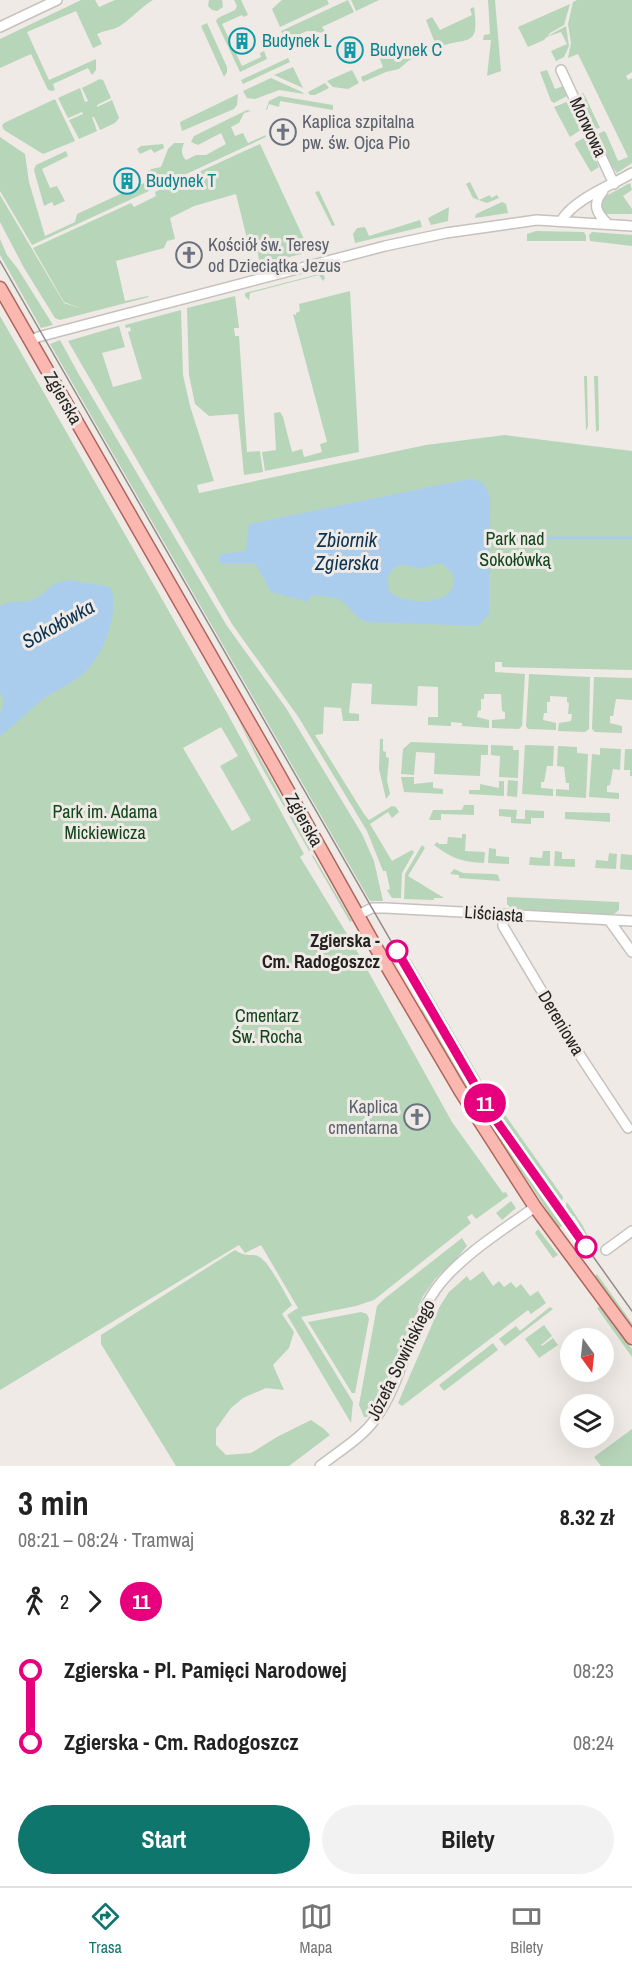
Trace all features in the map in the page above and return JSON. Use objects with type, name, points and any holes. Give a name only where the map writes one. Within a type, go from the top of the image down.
[{"type":"main road","name":"Zgierska","points":[[0,288],[461,1092],[535,1207],[632,1338]]},
{"type":"street","points":[[0,27],[52,1]]},
{"type":"street","name":"Morwowa","points":[[561,70],[610,186]]},
{"type":"street","points":[[561,221],[573,207],[632,173]]},
{"type":"street","points":[[608,224],[598,214],[595,207],[596,200],[610,186]]},
{"type":"street","points":[[30,340],[400,242],[531,221],[632,226]]},
{"type":"street","name":"Liściasta","points":[[358,915],[375,908],[632,921]]},
{"type":"street","name":"Dereniowa","points":[[503,915],[503,926],[581,1057],[628,1128]]},
{"type":"street","points":[[609,920],[632,952]]},
{"type":"street","name":"Józefa Sowińskiego","points":[[320,1466],[359,1437],[379,1414],[427,1304],[440,1284],[468,1257],[535,1207]]},
{"type":"street","points":[[606,1250],[632,1231]]},
{"type":"green space","points":[[81,0],[95,0],[99,7],[115,0],[153,0],[120,26],[97,34],[102,44],[93,48],[76,11],[27,32],[49,80],[96,59],[96,70],[92,75],[88,68],[53,84],[55,90],[52,91],[48,90],[31,54],[0,68],[0,39]]},
{"type":"green space","points":[[209,0],[222,0],[223,7],[217,11],[212,10],[208,6]]},
{"type":"green space","points":[[234,0],[241,0],[248,15],[243,17],[242,15],[222,24],[242,66],[261,57],[260,53],[264,51],[267,59],[240,72],[216,21],[235,10],[237,6]]},
{"type":"green space","points":[[282,0],[327,0],[329,4],[280,27],[272,9]]},
{"type":"green space","points":[[348,0],[354,12],[322,27],[326,33],[307,31],[291,38],[288,46],[281,31]]},
{"type":"green space","points":[[351,0],[379,0],[356,11]]},
{"type":"green space","points":[[488,0],[495,0],[501,71],[487,76],[491,40],[483,40],[484,35],[490,34]]},
{"type":"green space","points":[[577,0],[632,0],[632,72],[626,76],[628,80],[632,78],[632,163],[617,173],[611,165],[598,134],[604,131],[606,133],[618,161],[628,157],[578,54],[568,58],[571,43],[568,24],[573,2]]},
{"type":"green space","points":[[570,4],[564,25],[550,33],[544,40],[528,47],[518,27]]},
{"type":"green space","points":[[474,7],[473,36],[437,48],[426,20],[432,17],[440,30],[472,15],[470,9]]},
{"type":"green space","points":[[207,23],[227,67],[224,77],[201,26]]},
{"type":"green space","points":[[566,26],[569,46],[564,57],[556,61],[551,51],[567,44],[561,32],[546,37]]},
{"type":"green space","points":[[400,44],[407,59],[433,49],[408,61],[399,69],[363,82],[361,77],[383,67],[378,54]]},
{"type":"green space","points":[[288,58],[290,62],[243,84],[241,80]]},
{"type":"green space","points":[[293,67],[303,88],[274,75]]},
{"type":"green space","points":[[352,70],[359,83],[348,89],[333,87],[327,81]]},
{"type":"green space","points":[[547,70],[555,89],[563,86],[567,96],[554,103],[551,101],[540,72]]},
{"type":"green space","points":[[271,78],[304,94],[279,90],[255,99],[247,98],[243,91]]},
{"type":"green space","points":[[100,79],[103,80],[111,98],[97,107],[112,100],[119,118],[115,123],[100,130],[92,117],[97,131],[79,139],[69,120],[83,114],[82,112],[68,118],[58,98],[80,88],[85,102],[88,101],[82,88]]},
{"type":"green space","points":[[325,83],[329,88],[315,95],[310,95],[308,92]]},
{"type":"green space","points":[[583,93],[600,128],[595,129],[579,95]]},
{"type":"green space","points":[[238,94],[237,105],[234,109],[182,131],[180,122]]},
{"type":"green space","points":[[279,96],[333,105],[333,110],[280,101],[279,107],[269,104],[266,110],[269,101]]},
{"type":"green space","points":[[55,99],[75,141],[43,154],[4,130],[2,126],[4,123]]},
{"type":"green space","points":[[569,101],[582,129],[570,137],[554,107]]},
{"type":"green space","points":[[247,110],[251,111],[244,113],[239,123],[231,127],[235,136],[243,133],[248,143],[266,135],[266,137],[156,188],[147,182],[151,169],[161,167],[168,149],[174,143],[184,143],[182,152],[186,160],[196,155],[206,155],[226,144],[221,133],[198,145],[191,142],[194,136]]},
{"type":"green space","points":[[0,137],[25,154],[29,182],[45,236],[75,222],[77,214],[144,183],[149,191],[32,245],[0,191]]},
{"type":"green space","points":[[585,137],[599,167],[591,172],[575,145]]},
{"type":"green space","points":[[163,144],[164,148],[154,153],[151,149],[140,154],[137,149],[141,146]]},
{"type":"green space","points":[[260,144],[310,252],[260,264],[257,250],[250,251],[236,194],[194,206],[170,218],[175,239],[167,241],[164,248],[116,261],[125,301],[149,297],[60,320],[55,318],[24,268],[0,222],[0,195],[64,303],[82,309],[64,302],[33,248],[131,203],[134,207],[156,196],[155,192]]},
{"type":"green space","points":[[66,151],[68,156],[42,169],[50,188],[57,186],[65,201],[54,206],[52,202],[44,206],[34,170],[36,165]]},
{"type":"green space","points":[[470,182],[479,200],[490,195],[491,198],[497,195],[499,198],[487,203],[473,198],[466,184]]},
{"type":"green space","points":[[630,183],[632,190],[623,196],[632,209],[632,214],[605,214],[600,208],[604,197]]},
{"type":"green space","points":[[319,191],[335,225],[332,226],[315,192]]},
{"type":"green space","points":[[502,202],[506,204],[508,213],[475,218],[476,214]]},
{"type":"green space","points":[[449,207],[448,221],[431,225],[428,218]]},
{"type":"green space","points":[[420,220],[422,227],[355,243],[353,234],[357,228],[365,227],[369,236]]},
{"type":"green space","points":[[536,231],[584,232],[586,241],[527,241],[527,234]]},
{"type":"green space","points":[[592,232],[632,235],[632,246],[590,241],[589,235]]},
{"type":"green space","points":[[0,239],[7,255],[53,325],[41,328],[0,255]]},
{"type":"green space","points":[[323,273],[325,278],[323,281],[319,275],[250,293],[249,300],[245,296],[245,293]]},
{"type":"green space","points":[[350,291],[359,452],[265,471],[262,452],[276,450],[274,413],[280,412],[283,417],[292,452],[302,449],[304,457],[322,452],[320,444],[327,442],[293,314],[296,315],[300,311],[299,304]]},
{"type":"green space","points":[[235,296],[239,328],[234,328],[235,336],[239,336],[247,452],[260,451],[263,472],[244,475],[238,414],[209,416],[195,404],[189,375],[187,308]]},
{"type":"green space","name":"Park nad Sokołówką","points":[[181,310],[183,375],[190,406],[214,481],[197,485],[199,493],[426,445],[505,435],[632,451],[632,670],[502,667],[502,662],[495,662],[495,672],[525,674],[522,726],[519,729],[492,728],[492,720],[505,719],[501,694],[484,694],[484,699],[481,699],[481,710],[478,711],[477,717],[489,720],[489,728],[462,726],[462,723],[451,722],[451,726],[428,725],[428,717],[438,717],[438,687],[418,686],[417,706],[371,704],[372,684],[352,683],[349,713],[359,714],[359,721],[343,721],[341,708],[324,707],[323,734],[315,735],[364,814],[369,820],[392,806],[396,807],[399,812],[392,818],[388,812],[370,824],[392,861],[412,850],[414,852],[402,873],[401,898],[392,898],[387,890],[390,889],[386,871],[383,871],[367,831],[299,718],[232,624],[68,341],[119,326],[125,347],[102,353],[113,387],[142,379],[128,332],[131,331],[130,327],[126,328],[125,325]]},
{"type":"green space","points":[[0,316],[226,711],[304,854],[300,857],[353,944],[452,1122],[503,1193],[506,1192],[508,1196],[476,1219],[472,1214],[467,1217],[471,1223],[374,1300],[301,1317],[353,1402],[351,1423],[287,1315],[298,1308],[261,1245],[245,1253],[239,1245],[0,1390]],"holes":[[[221,727],[238,756],[220,766],[251,820],[232,831],[183,748]]]},
{"type":"green space","points":[[60,340],[227,626],[286,708],[362,834],[374,861],[383,901],[370,901],[50,344]]},
{"type":"green space","points":[[584,376],[587,376],[588,426],[586,431]]},
{"type":"green space","points":[[594,376],[598,376],[599,430],[596,432]]},
{"type":"green space","points":[[529,674],[590,677],[589,729],[585,732],[558,731],[559,723],[571,721],[572,714],[568,714],[567,697],[550,696],[550,702],[547,702],[547,713],[544,713],[543,720],[556,723],[556,730],[528,729],[526,726]]},
{"type":"green space","points":[[594,677],[632,678],[632,700],[616,699],[613,716],[610,716],[610,723],[622,726],[622,733],[595,732],[592,729]]},
{"type":"green space","points":[[237,717],[311,850],[309,851],[261,766]]},
{"type":"green space","points":[[380,739],[383,739],[383,751],[389,758],[387,780],[390,794],[386,799],[379,769]]},
{"type":"green space","points":[[411,742],[488,745],[488,755],[481,755],[480,776],[434,774],[435,753],[416,752],[414,775],[401,774],[403,749]]},
{"type":"green space","points":[[491,745],[513,746],[513,750],[519,750],[518,778],[499,777],[500,756],[491,755]]},
{"type":"green space","points":[[525,745],[554,746],[553,766],[547,766],[544,782],[541,782],[541,788],[553,789],[553,796],[522,794]]},
{"type":"green space","points":[[558,746],[577,747],[577,753],[588,754],[586,798],[556,796],[556,789],[569,790],[564,767],[557,766]]},
{"type":"green space","points":[[600,748],[621,749],[620,770],[613,769],[610,785],[607,786],[607,792],[619,793],[619,799],[589,797],[592,754],[600,755]]},
{"type":"green space","points":[[625,749],[632,749],[632,776],[630,776],[630,770],[624,770]]},
{"type":"green space","points":[[401,777],[414,777],[414,784],[433,782],[433,788],[443,789],[443,794],[404,792]]},
{"type":"green space","points":[[508,780],[518,781],[517,797],[507,796]]},
{"type":"green space","points":[[499,781],[504,781],[504,796],[469,794],[469,790],[480,790],[480,784],[499,788]]},
{"type":"green space","points":[[464,805],[474,805],[474,815],[441,814],[441,820],[429,820],[433,810],[462,810]]},
{"type":"green space","points":[[499,809],[517,810],[516,819],[525,819],[525,810],[544,811],[544,818],[531,818],[531,824],[511,823],[511,817],[499,816]]},
{"type":"green space","points":[[565,812],[610,813],[610,822],[565,819]]},
{"type":"green space","points":[[462,834],[466,834],[465,851],[485,852],[484,863],[457,858],[434,845],[437,842],[447,844],[448,837],[462,838]]},
{"type":"green space","points":[[422,845],[425,848],[408,876],[444,898],[404,899],[405,874]]},
{"type":"green space","points":[[489,848],[496,849],[496,856],[509,857],[509,864],[488,863]]},
{"type":"green space","points":[[543,851],[550,851],[550,866],[529,865],[530,857],[542,858]]},
{"type":"green space","points":[[555,851],[562,852],[562,859],[575,859],[575,867],[554,866]]},
{"type":"green space","points":[[609,853],[617,854],[616,869],[595,868],[596,860],[608,861]]},
{"type":"green space","points":[[621,854],[632,855],[632,870],[620,869]]},
{"type":"green space","points":[[313,855],[352,921],[350,922]]},
{"type":"green space","points":[[454,869],[463,873],[498,875],[500,881],[459,878],[459,875],[450,874]]},
{"type":"green space","points":[[507,897],[619,902],[619,910],[613,915],[512,909],[507,904]]},
{"type":"green space","points":[[410,958],[484,1085],[563,1197],[561,1207],[599,1262],[492,1111],[414,977],[417,975],[408,959]]},
{"type":"green space","points":[[422,1009],[481,1111],[562,1226],[559,1228],[478,1107],[419,1011]]},
{"type":"green space","points":[[511,1201],[516,1208],[502,1220],[496,1213]]},
{"type":"green space","points":[[567,1202],[583,1226],[591,1244],[574,1216],[571,1218],[565,1209]]},
{"type":"green space","points":[[538,1229],[558,1255],[553,1258],[535,1233]]},
{"type":"green space","points":[[462,1238],[467,1246],[436,1278],[423,1296],[377,1403],[367,1417],[364,1417],[359,1405],[377,1306]]},
{"type":"green space","points":[[235,1250],[245,1255],[258,1256],[272,1271],[292,1305],[282,1314],[294,1332],[289,1348],[273,1365],[284,1390],[266,1388],[243,1398],[231,1408],[216,1429],[216,1445],[226,1455],[251,1453],[311,1420],[330,1435],[289,1466],[176,1466],[101,1344],[101,1335]]},
{"type":"green space","points":[[483,1271],[493,1286],[499,1281],[504,1287],[511,1282],[516,1288],[521,1284],[530,1296],[538,1291],[546,1303],[531,1314],[528,1310],[402,1406],[398,1403],[440,1306],[449,1292],[467,1276],[470,1281]]},
{"type":"green space","points":[[597,1274],[632,1323],[632,1326],[594,1277]]},
{"type":"green space","points":[[601,1306],[632,1349],[632,1357],[614,1332],[614,1328],[611,1328],[597,1308]]},
{"type":"green space","points":[[550,1307],[553,1309],[505,1346],[499,1339],[516,1326],[520,1331]]},
{"type":"green space","points":[[361,1312],[367,1314],[369,1319],[355,1393],[352,1393],[308,1322]]},
{"type":"green space","points":[[544,1325],[552,1336],[541,1345],[553,1338],[558,1345],[539,1358],[525,1339]]},
{"type":"green space","points":[[493,1343],[498,1350],[444,1391],[439,1385]]},
{"type":"green space","points":[[632,1429],[632,1466],[601,1466],[594,1457],[606,1448],[614,1448],[614,1442]]},
{"type":"water","name":"Zbiornik Zgierska","points":[[469,479],[478,481],[488,491],[490,500],[489,614],[478,626],[366,622],[337,599],[311,595],[308,602],[271,592],[255,563],[219,563],[220,554],[246,551],[249,524]],"holes":[[[443,564],[453,574],[454,583],[452,589],[440,598],[431,601],[412,601],[389,591],[387,577],[396,566],[405,565],[418,569]]]},
{"type":"water","points":[[69,580],[111,588],[112,619],[105,642],[83,674],[44,698],[0,736],[0,714],[3,701],[0,693],[0,606],[32,600],[56,583]]},
{"type":"waterway","name":"Sokołówka","points":[[511,538],[632,538]]},
{"type":"tram line","points":[[0,261],[476,1089],[632,1311]]},
{"type":"tram line","name":"11","points":[[397,951],[493,1116],[586,1247]]},
{"type":"place","name":"Budynek L","points":[[242,41]]},
{"type":"place","name":"Budynek C","points":[[350,50]]},
{"type":"place","name":"Kaplica szpitalna pw. św. Ojca Pio","points":[[283,132]]},
{"type":"place","name":"Budynek T","points":[[127,181]]},
{"type":"place","name":"Kościół św. Teresy od Dzieciątka Jezus","points":[[189,255]]},
{"type":"place","name":"Zgierska - Cm. Radogoszcz","points":[[397,951]]},
{"type":"place","name":"Kaplica cmentarna","points":[[417,1117]]},
{"type":"park label","name":"Park im. Adama Mickiewicza","points":[[105,822]]},
{"type":"park label","name":"Cmentarz Św. Rocha","points":[[267,1026]]}]
